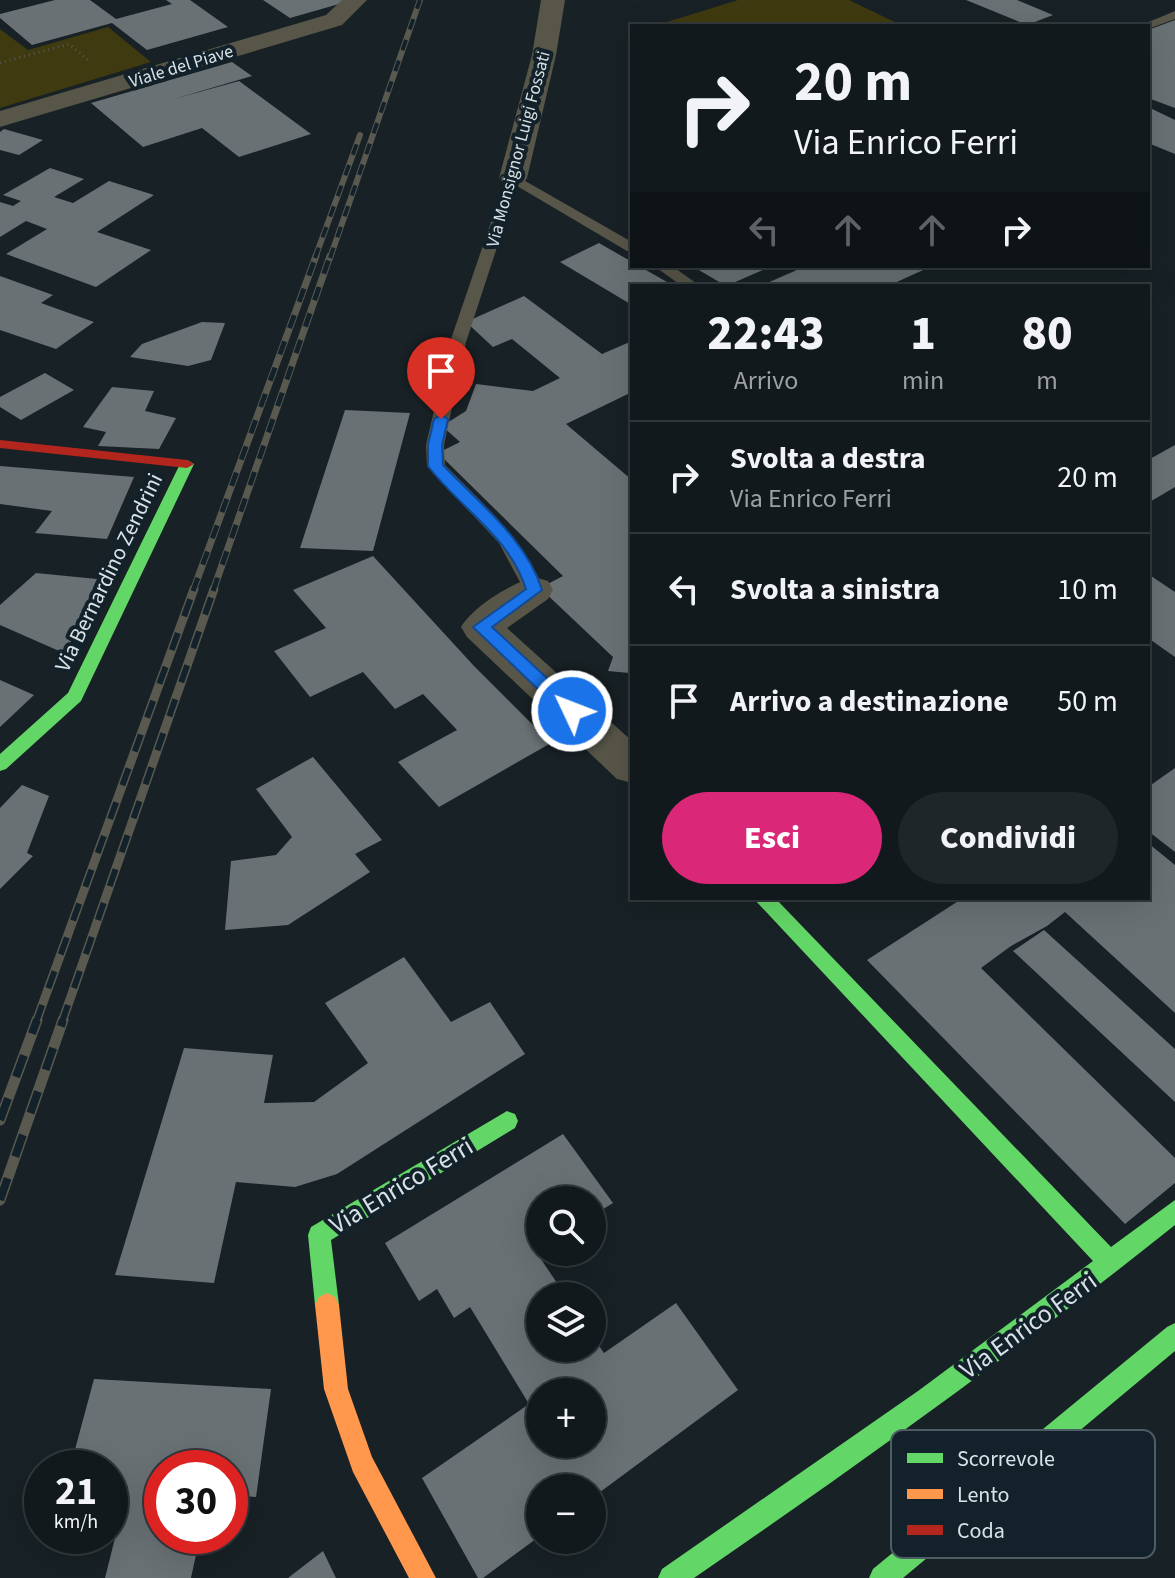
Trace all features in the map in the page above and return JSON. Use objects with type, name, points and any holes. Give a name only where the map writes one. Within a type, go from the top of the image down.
[{"type":"street","name":"Viale del Piave","points":[[0,119],[334,20],[355,0]]},
{"type":"street","name":"Via Monsignor Luigi Fossati","points":[[513,178],[544,55],[553,0]]},
{"type":"street","name":"Via Bernardino Zendrini","points":[[0,444],[187,464],[75,697],[0,764]]},
{"type":"street","points":[[534,590],[481,627],[630,765]]},
{"type":"street","name":"Via Enrico Ferri","points":[[765,900],[1111,1264]]},
{"type":"street","name":"Via Enrico Ferri","points":[[423,1578],[362,1463],[336,1389],[319,1235],[507,1121]]},
{"type":"street","name":"Via Enrico Ferri","points":[[671,1578],[833,1469],[1111,1264],[1175,1211]]},
{"type":"street","points":[[1061,1430],[1175,1335]]},
{"type":"street","points":[[882,1578],[907,1558]]},
{"type":"lane","points":[[1150,24],[1175,15]]},
{"type":"lane","points":[[513,178],[630,247]]},
{"type":"lane","name":"Via Monsignor Luigi Fossati","points":[[513,178],[458,342],[434,457],[436,466],[513,547],[528,569],[534,590]]},
{"type":"lane","points":[[665,268],[689,284]]},
{"type":"path","points":[[0,63],[69,44],[117,85]]},
{"type":"shaded area","points":[[738,0],[849,0],[899,24],[660,24]]},
{"type":"shaded area","points":[[108,27],[151,62],[0,108],[0,29],[28,50]]},
{"type":"building","points":[[55,0],[90,0],[116,19],[172,4],[166,0],[190,0],[228,27],[147,50],[112,23],[32,45],[0,18],[0,14]]},
{"type":"building","points":[[263,0],[342,0],[346,2],[290,18]]},
{"type":"building","points":[[966,0],[1017,0],[1053,15],[1025,24]]},
{"type":"building","points":[[1175,20],[1175,108],[1150,99],[1150,29]]},
{"type":"building","points":[[232,62],[252,76],[174,99],[239,81],[311,134],[239,157],[202,128],[143,147],[91,103]]},
{"type":"building","points":[[1150,108],[1175,120],[1175,154],[1150,144]]},
{"type":"building","points":[[4,129],[43,140],[19,155],[0,150],[0,132]]},
{"type":"building","points":[[50,168],[84,179],[54,197],[73,203],[109,181],[154,195],[97,232],[151,250],[96,287],[6,254],[47,229],[26,221],[0,237],[0,202],[13,206],[21,201],[3,195]]},
{"type":"building","points":[[599,243],[630,261],[630,268],[642,268],[670,284],[630,284],[630,304],[560,262]]},
{"type":"building","points":[[695,268],[767,268],[731,284],[723,284]]},
{"type":"building","points":[[801,268],[928,268],[892,284],[765,284]]},
{"type":"building","points":[[0,276],[53,295],[41,303],[94,322],[56,349],[0,330]]},
{"type":"building","points":[[524,296],[602,354],[630,342],[630,393],[566,424],[630,478],[630,674],[608,671],[613,657],[540,588],[563,576],[438,453],[460,442],[442,426],[466,411],[476,384],[533,391],[560,378],[512,339],[493,347],[466,322]]},
{"type":"building","points":[[202,322],[225,323],[211,360],[188,366],[130,357],[142,344]]},
{"type":"building","points":[[45,373],[74,390],[21,420],[0,407],[0,397]]},
{"type":"building","points":[[112,387],[154,391],[145,411],[176,418],[159,449],[98,446],[106,432],[83,427]]},
{"type":"building","points":[[345,410],[410,413],[373,551],[300,548]]},
{"type":"building","points":[[1175,445],[1175,487],[1150,502],[1150,459]]},
{"type":"building","points":[[0,466],[134,477],[107,539],[35,533],[52,511],[0,504]]},
{"type":"building","points":[[373,556],[474,666],[551,743],[439,807],[398,762],[457,730],[423,694],[395,709],[363,672],[310,697],[274,651],[326,628],[293,590]]},
{"type":"building","points":[[36,573],[97,579],[66,654],[0,625],[0,605]]},
{"type":"building","points":[[1150,575],[1175,592],[1175,657],[1150,639]]},
{"type":"building","points":[[0,680],[34,695],[0,727]]},
{"type":"building","points":[[313,757],[382,840],[355,854],[370,872],[288,925],[225,930],[231,861],[276,855],[292,837],[256,789]]},
{"type":"building","points":[[1175,768],[1175,852],[1150,833],[1150,786]]},
{"type":"building","points":[[22,785],[49,796],[27,853],[33,856],[0,889],[0,808]]},
{"type":"building","points":[[1150,845],[1175,865],[1175,1013],[1065,912],[981,968],[1175,1158],[1175,1183],[1125,1224],[867,960],[960,900],[1150,900]]},
{"type":"building","points":[[1044,930],[1175,1049],[1175,1102],[1013,951]]},
{"type":"building","points":[[404,957],[451,1022],[490,1002],[525,1054],[337,1174],[295,1187],[236,1182],[214,1283],[115,1275],[184,1048],[273,1055],[264,1103],[314,1102],[368,1063],[325,1003]]},
{"type":"building","points":[[563,1134],[601,1186],[526,1186],[526,1266],[546,1266],[556,1282],[526,1282],[526,1362],[606,1362],[606,1352],[676,1303],[738,1390],[606,1488],[606,1474],[526,1474],[526,1546],[483,1578],[478,1578],[422,1478],[526,1406],[526,1458],[606,1458],[606,1378],[526,1378],[526,1399],[470,1307],[454,1318],[437,1289],[419,1301],[385,1243]]},
{"type":"building","points":[[606,1193],[613,1203],[606,1207]]},
{"type":"building","points":[[94,1379],[271,1389],[256,1497],[248,1496],[248,1450],[144,1450],[144,1554],[196,1554],[191,1578],[105,1578],[111,1554],[128,1554],[128,1450],[75,1450]]},
{"type":"building","points":[[323,1551],[336,1578],[288,1578]]},
{"type":"railway","points":[[330,258],[420,0]]},
{"type":"railway","points":[[315,258],[360,135]]},
{"type":"railway","points":[[193,591],[316,256]]},
{"type":"railway","points":[[213,591],[330,256]]},
{"type":"railway","points":[[36,1022],[194,589]]},
{"type":"railway","points":[[62,1022],[214,589]]},
{"type":"railway","points":[[0,1120],[37,1020]]},
{"type":"railway","points":[[0,1200],[63,1020]]},
{"type":"traffic: fast","points":[[0,764],[75,697],[187,464]]},
{"type":"traffic: fast","points":[[765,900],[1111,1264]]},
{"type":"traffic: fast","points":[[327,1305],[319,1235],[507,1121]]},
{"type":"traffic: fast","points":[[671,1578],[927,1399],[1175,1211]]},
{"type":"traffic: fast","points":[[1060,1430],[1175,1335]]},
{"type":"traffic: fast","points":[[882,1578],[906,1558]]},
{"type":"traffic: slow","points":[[327,1305],[336,1389],[362,1463],[423,1578]]},
{"type":"traffic: jam","points":[[0,444],[187,464]]},
{"type":"route","points":[[441,419],[435,445],[436,466],[513,547],[528,569],[534,590],[481,627],[572,711]]}]
